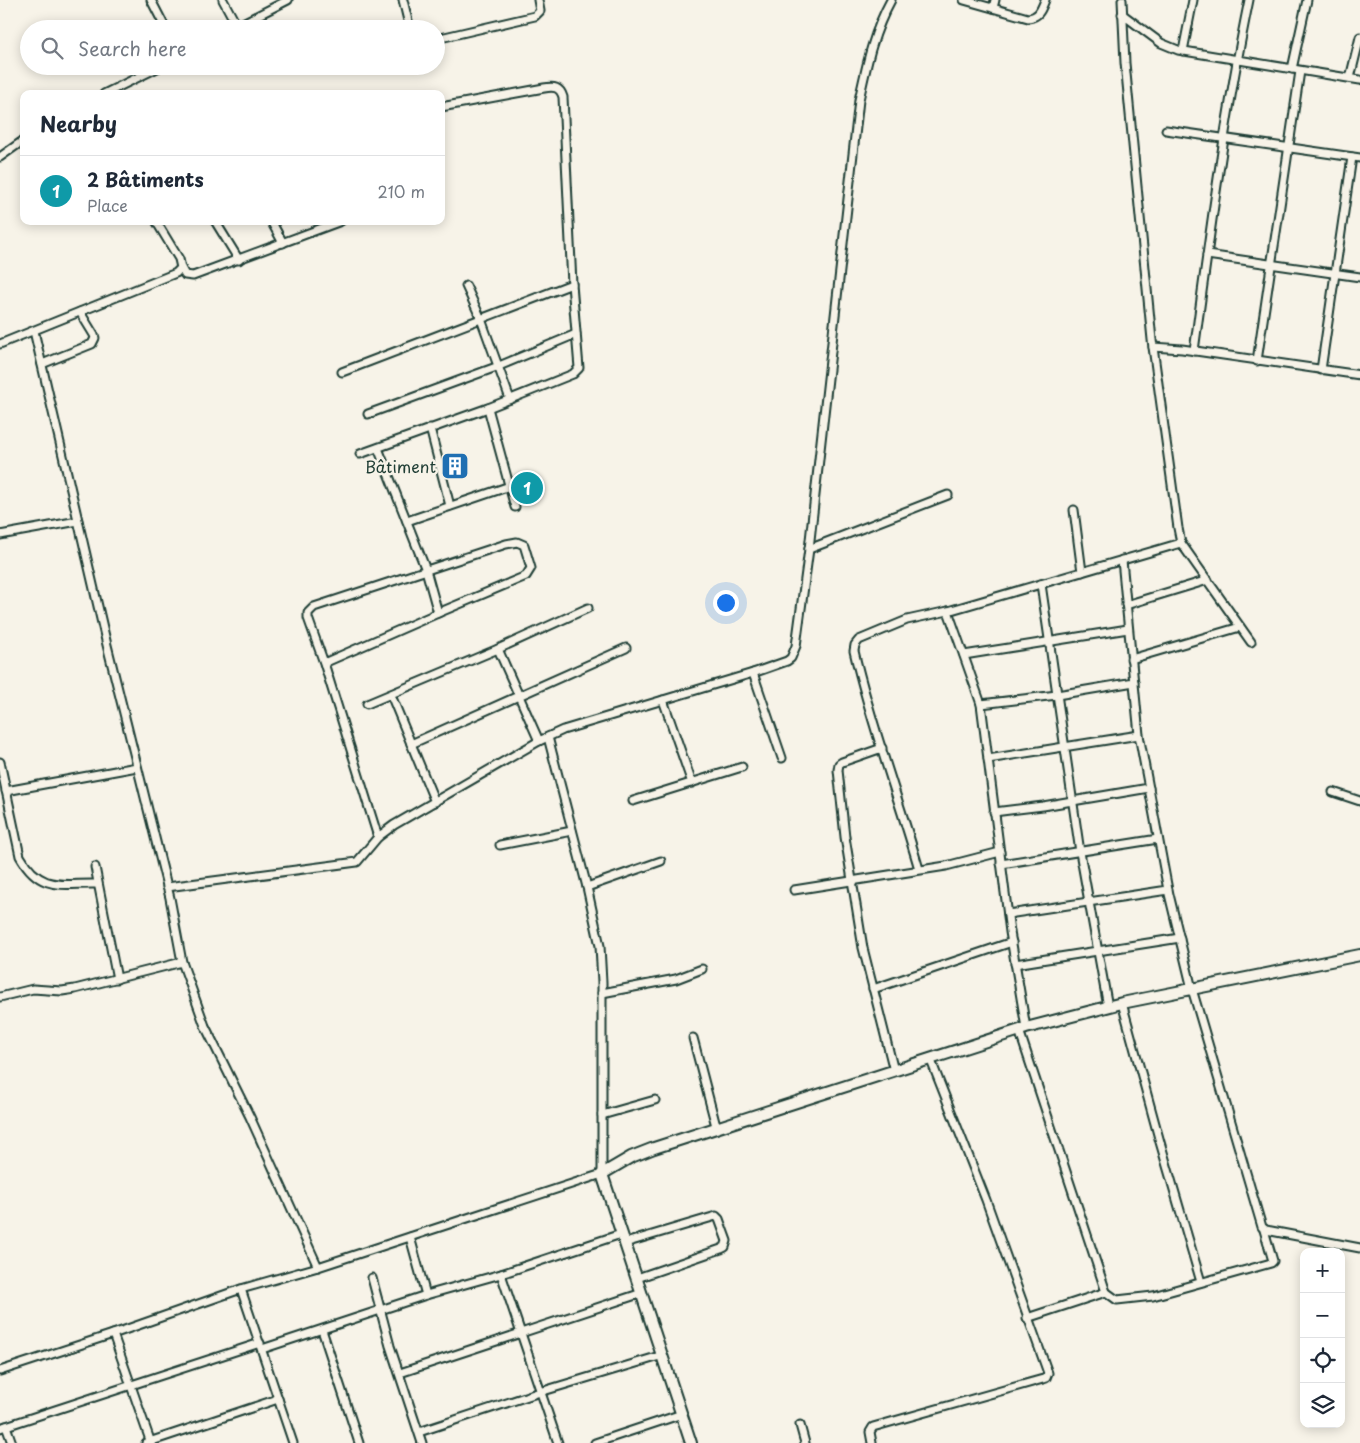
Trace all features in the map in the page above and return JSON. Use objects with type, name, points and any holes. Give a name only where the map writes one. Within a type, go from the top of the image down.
[{"type":"street","points":[[151,0],[161,20]]},
{"type":"street","points":[[223,0],[231,20]]},
{"type":"street","points":[[248,20],[288,0]]},
{"type":"street","points":[[403,0],[408,20]]},
{"type":"street","points":[[445,37],[535,16],[540,11],[538,0]]},
{"type":"street","points":[[167,887],[357,862],[378,837],[394,825],[548,737],[564,730],[752,673],[787,661],[794,653],[809,550],[859,100],[872,41],[879,22],[891,0]]},
{"type":"street","points":[[964,0],[994,4],[1024,17],[1034,17],[1042,10],[1044,0]]},
{"type":"street","points":[[1122,0],[1125,63],[1153,347],[1181,543],[1251,642]]},
{"type":"street","points":[[1182,51],[1193,0]]},
{"type":"street","points":[[1194,351],[1224,138],[1249,0]]},
{"type":"street","points":[[1292,69],[1307,0]]},
{"type":"street","points":[[1122,14],[1170,48],[1360,80]]},
{"type":"street","points":[[1350,78],[1360,37]]},
{"type":"street","points":[[1257,360],[1300,70]]},
{"type":"street","points":[[112,90],[143,75]]},
{"type":"street","points":[[360,454],[488,408],[573,374],[579,368],[572,284],[563,97],[561,91],[551,87],[445,107]]},
{"type":"street","points":[[1166,130],[1360,158]]},
{"type":"street","points":[[0,157],[20,143]]},
{"type":"street","points":[[1321,370],[1352,157]]},
{"type":"street","points":[[158,225],[179,259],[181,268],[185,274],[190,276],[238,260],[329,225]]},
{"type":"street","points":[[217,225],[238,260]]},
{"type":"street","points":[[273,225],[284,243]]},
{"type":"street","points":[[1207,255],[1360,277]]},
{"type":"street","points":[[0,344],[176,273],[181,268]]},
{"type":"street","points":[[342,372],[572,284]]},
{"type":"street","points":[[466,286],[481,319],[510,399]]},
{"type":"street","points":[[42,364],[92,344],[94,335],[80,312]]},
{"type":"street","points":[[34,331],[167,887],[182,962],[205,1026],[250,1117],[318,1267]]},
{"type":"street","points":[[368,414],[499,366],[576,334]]},
{"type":"street","points":[[1153,347],[1194,351],[1360,375]]},
{"type":"street","points":[[488,408],[515,507]]},
{"type":"street","points":[[430,428],[450,506]]},
{"type":"street","points":[[378,448],[426,570],[438,613]]},
{"type":"street","points":[[407,521],[510,486]]},
{"type":"street","points":[[809,550],[948,495]]},
{"type":"street","points":[[1074,510],[1082,572]]},
{"type":"street","points":[[0,535],[78,521]]},
{"type":"street","points":[[324,663],[529,574],[531,568],[524,545],[517,542],[506,544],[311,609],[308,613],[378,837]]},
{"type":"street","points":[[919,869],[856,660],[855,644],[859,640],[907,620],[948,611],[1181,543]]},
{"type":"street","points":[[948,611],[981,704],[1001,864],[1016,964],[1022,1029],[1106,1292],[1117,1300],[1153,1296],[1255,1269],[1272,1262],[1192,989],[1168,890],[1139,735],[1122,560]]},
{"type":"street","points":[[1126,605],[1208,580]]},
{"type":"street","points":[[1041,584],[1080,852],[1108,1007]]},
{"type":"street","points":[[367,704],[498,649],[588,608]]},
{"type":"street","points":[[1131,659],[1240,627]]},
{"type":"street","points":[[964,654],[1128,629]]},
{"type":"street","points":[[411,744],[626,648]]},
{"type":"street","points":[[498,649],[540,741]]},
{"type":"street","points":[[752,673],[782,758]]},
{"type":"street","points":[[981,704],[1134,682]]},
{"type":"street","points":[[391,695],[435,802]]},
{"type":"street","points":[[663,700],[692,783]]},
{"type":"street","points":[[988,759],[1139,735]]},
{"type":"street","points":[[548,737],[587,887],[600,946],[602,993],[602,1174],[691,1443]]},
{"type":"street","points":[[882,748],[839,764],[838,770],[845,837],[862,948],[894,1071]]},
{"type":"street","points":[[0,762],[20,856],[31,871],[54,885],[97,884]]},
{"type":"street","points":[[6,791],[137,767]]},
{"type":"street","points":[[634,801],[742,767]]},
{"type":"street","points":[[994,812],[1043,806],[1149,788]]},
{"type":"street","points":[[1333,792],[1360,801]]},
{"type":"street","points":[[0,808],[9,807]]},
{"type":"street","points":[[500,845],[572,830]]},
{"type":"street","points":[[1001,864],[1158,839]]},
{"type":"street","points":[[794,890],[946,866],[1000,852]]},
{"type":"street","points":[[587,887],[661,861]]},
{"type":"street","points":[[95,867],[117,979]]},
{"type":"street","points":[[1008,914],[1168,890]]},
{"type":"street","points":[[1016,964],[1180,938]]},
{"type":"street","points":[[873,989],[1012,942]]},
{"type":"street","points":[[0,1371],[241,1289],[318,1267],[602,1174],[641,1152],[716,1126],[1022,1029],[1122,1003],[1360,955]]},
{"type":"street","points":[[0,997],[33,989],[62,990],[117,979],[182,962]]},
{"type":"street","points":[[602,993],[676,979],[702,969]]},
{"type":"street","points":[[1122,1003],[1201,1282]]},
{"type":"street","points":[[693,1038],[716,1126]]},
{"type":"street","points":[[872,1443],[870,1432],[873,1427],[1046,1378],[1048,1373],[986,1200],[930,1058]]},
{"type":"street","points":[[602,1115],[655,1100]]},
{"type":"street","points":[[12,1443],[3,1427],[131,1385],[261,1346],[322,1330],[380,1310],[623,1238],[716,1216],[719,1219],[727,1241],[725,1247],[637,1278]]},
{"type":"street","points":[[1264,1230],[1360,1248]]},
{"type":"street","points":[[410,1237],[426,1296]]},
{"type":"street","points":[[501,1274],[558,1443]]},
{"type":"street","points":[[372,1278],[380,1310],[422,1443]]},
{"type":"street","points":[[241,1289],[293,1443]]},
{"type":"street","points":[[1027,1318],[1106,1292]]},
{"type":"street","points":[[400,1373],[520,1335],[642,1293]]},
{"type":"street","points":[[322,1330],[358,1443]]},
{"type":"street","points":[[113,1334],[149,1443],[278,1399]]},
{"type":"street","points":[[419,1432],[540,1392],[663,1355]]},
{"type":"street","points":[[595,1443],[682,1414]]},
{"type":"street","points":[[800,1425],[805,1443]]},
{"type":"place","name":"Bâtiment","points":[[455,466]]},
{"type":"place","name":"2 Bâtiments","points":[[527,488]]}]
